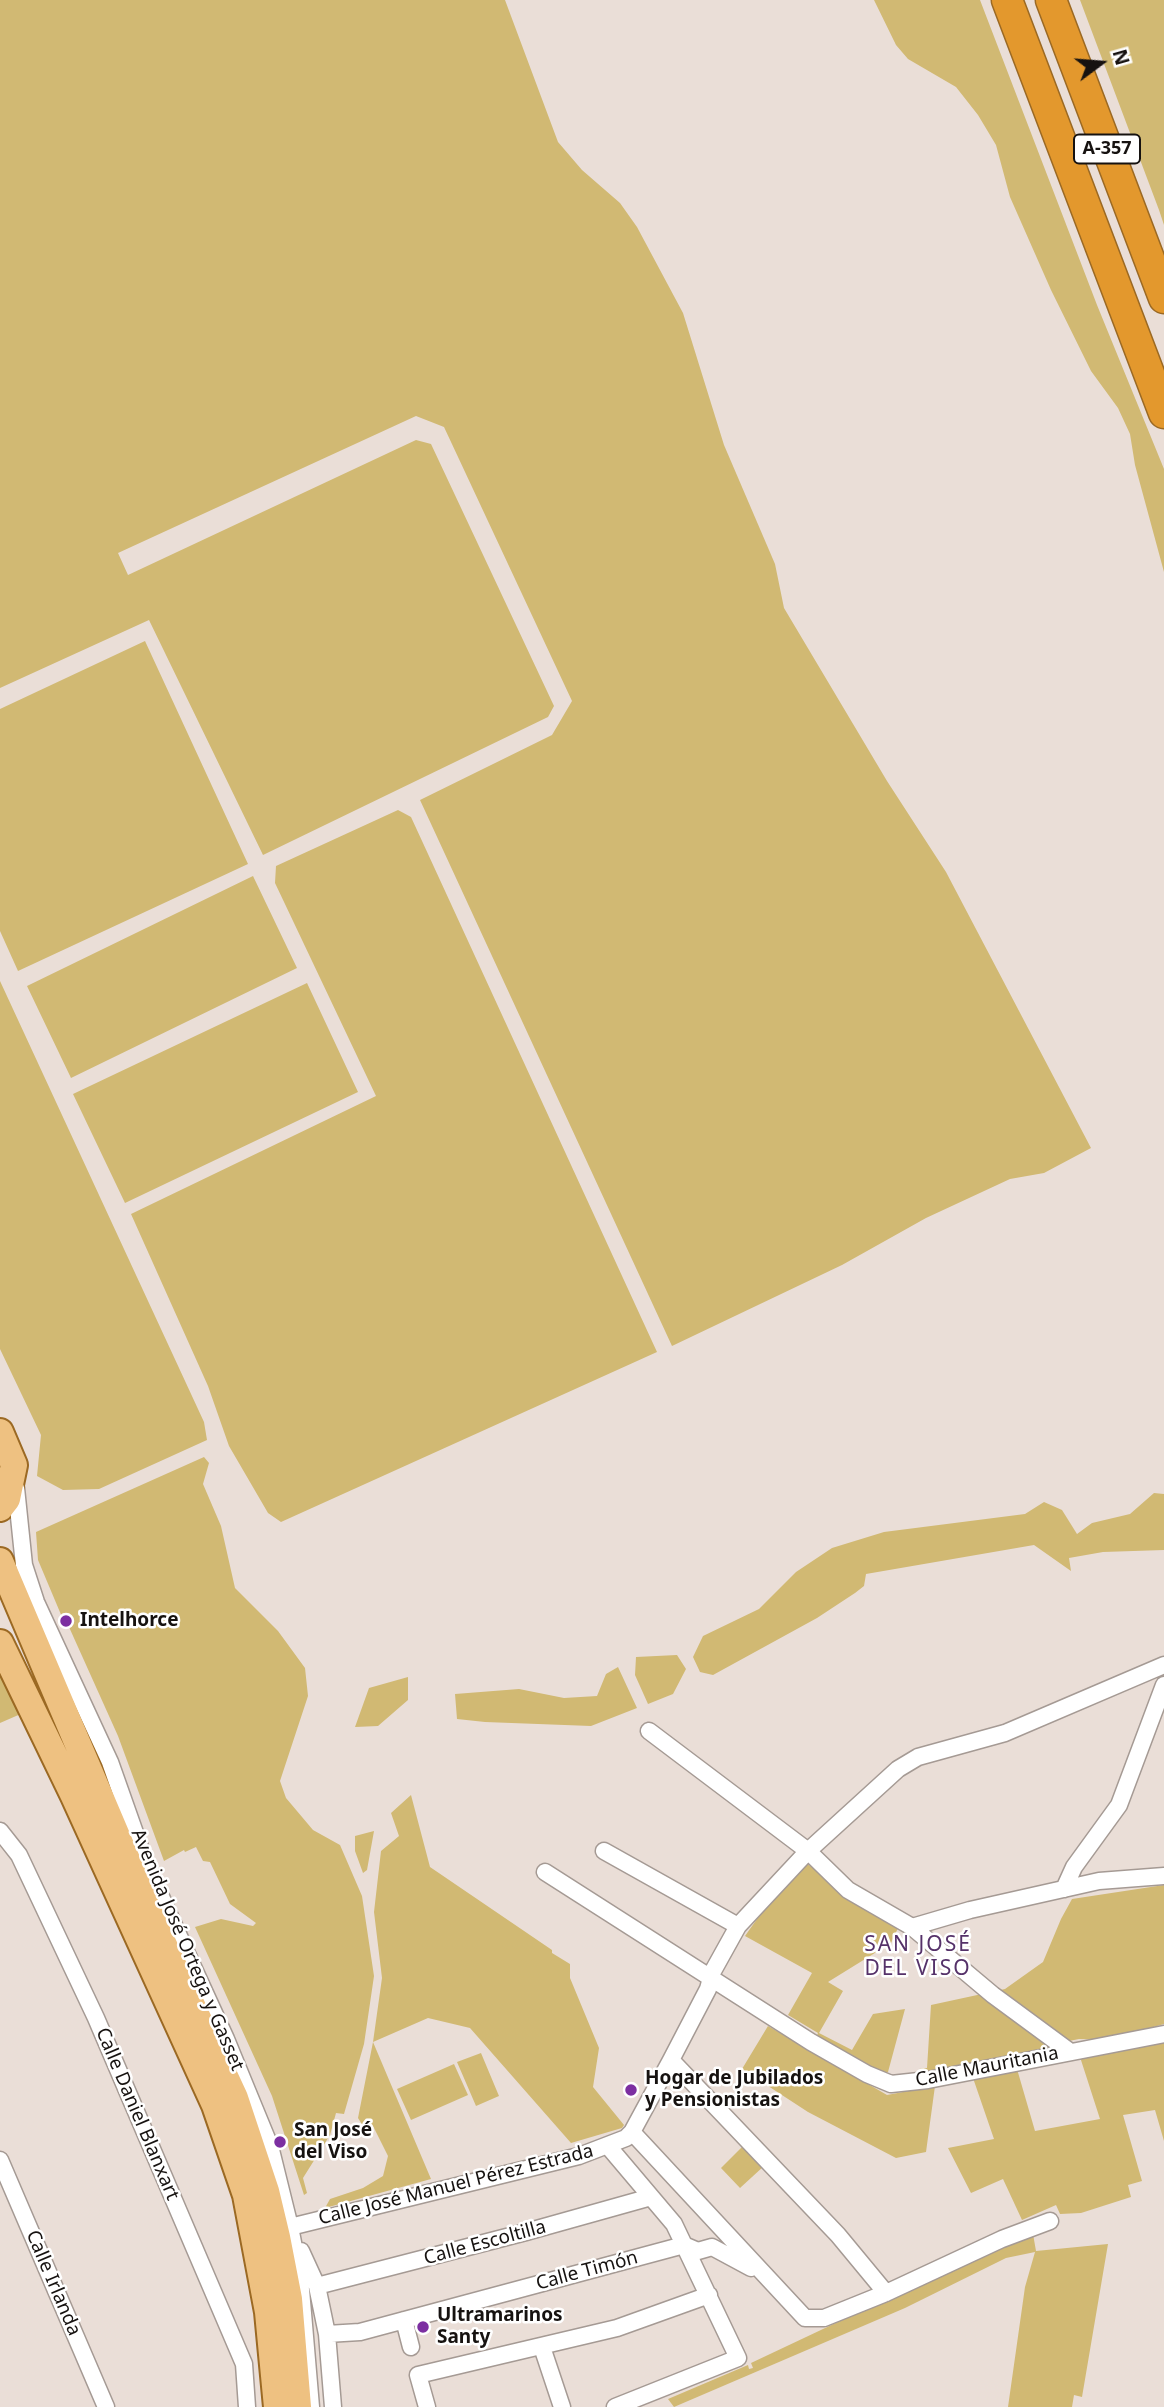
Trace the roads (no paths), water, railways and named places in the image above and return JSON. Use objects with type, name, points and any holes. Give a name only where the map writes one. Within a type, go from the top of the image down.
[{"type":"highway","points":[[1001,0],[1043,93]]},
{"type":"highway","name":"A-357","points":[[1007,0],[1164,413]]},
{"type":"highway","name":"A-357","points":[[1051,0],[1164,298]]},
{"type":"main road","points":[[0,1432],[14,1465],[8,1499],[0,1508]]},
{"type":"main road","name":"Avenida José Ortega y Gasset","points":[[0,1561],[157,1930],[235,2098],[266,2191],[277,2237],[289,2299],[298,2407]]},
{"type":"main road","name":"Avenida José Ortega y Gasset","points":[[0,1643],[80,1808],[215,2105],[246,2195],[268,2312],[277,2407]]},
{"type":"street","name":"Avenida José Ortega y Gasset","points":[[14,1465],[24,1565],[36,1602],[110,1762],[146,1864],[226,2039],[270,2146],[300,2278],[311,2407]]},
{"type":"street","points":[[1050,2221],[1002,2239],[886,2293],[824,2318],[804,2318],[632,2132],[708,1989],[710,1979],[738,1926],[808,1851],[898,1769],[918,1757],[1005,1733],[1164,1665]]},
{"type":"street","points":[[1064,1889],[1074,1867],[1119,1805],[1164,1685]]},
{"type":"street","points":[[649,1731],[808,1851],[848,1890],[912,1927],[993,1995],[1069,2051]]},
{"type":"street","name":"Calle Daniel Blanxart","points":[[0,1831],[19,1855],[91,2007],[244,2364],[247,2407]]},
{"type":"street","points":[[604,1851],[738,1926]]},
{"type":"street","name":"Calle Mauritania","points":[[545,1872],[811,2042],[867,2074],[891,2084],[928,2080],[1164,2034]]},
{"type":"street","points":[[912,1927],[970,1910],[1099,1881],[1164,1876]]},
{"type":"street","points":[[671,2060],[838,2235],[886,2293]]},
{"type":"street","name":"Calle José Manuel Pérez Estrada","points":[[290,2227],[579,2156],[626,2138],[632,2132]]},
{"type":"street","points":[[608,2146],[674,2224],[738,2358],[615,2407]]},
{"type":"street","name":"Calle Irlanda","points":[[0,2160],[106,2407]]},
{"type":"street","name":"Calle Escoltilla","points":[[317,2286],[651,2197]]},
{"type":"street","points":[[712,2248],[718,2235],[714,2221]]},
{"type":"street","points":[[290,2227],[317,2286],[327,2334],[333,2407]]},
{"type":"street","points":[[684,2245],[698,2251],[712,2248],[762,2274]]},
{"type":"street","name":"Calle Timón","points":[[327,2334],[360,2332],[684,2245]]},
{"type":"street","points":[[427,2407],[418,2375],[617,2328],[709,2295]]},
{"type":"street","points":[[404,2320],[411,2347]]},
{"type":"street","points":[[542,2347],[562,2407]]},
{"type":"place","name":"Intelhorce","points":[[66,1621]]},
{"type":"place","name":"Hogar de Jubilados y Pensionistas","points":[[631,2090]]},
{"type":"place","name":"San José del Viso","points":[[280,2142]]},
{"type":"place","name":"Ultramarinos Santy","points":[[423,2327]]},
{"type":"district","name":"SAN JOSÉ DEL VISO","points":[[918,1957]]}]
